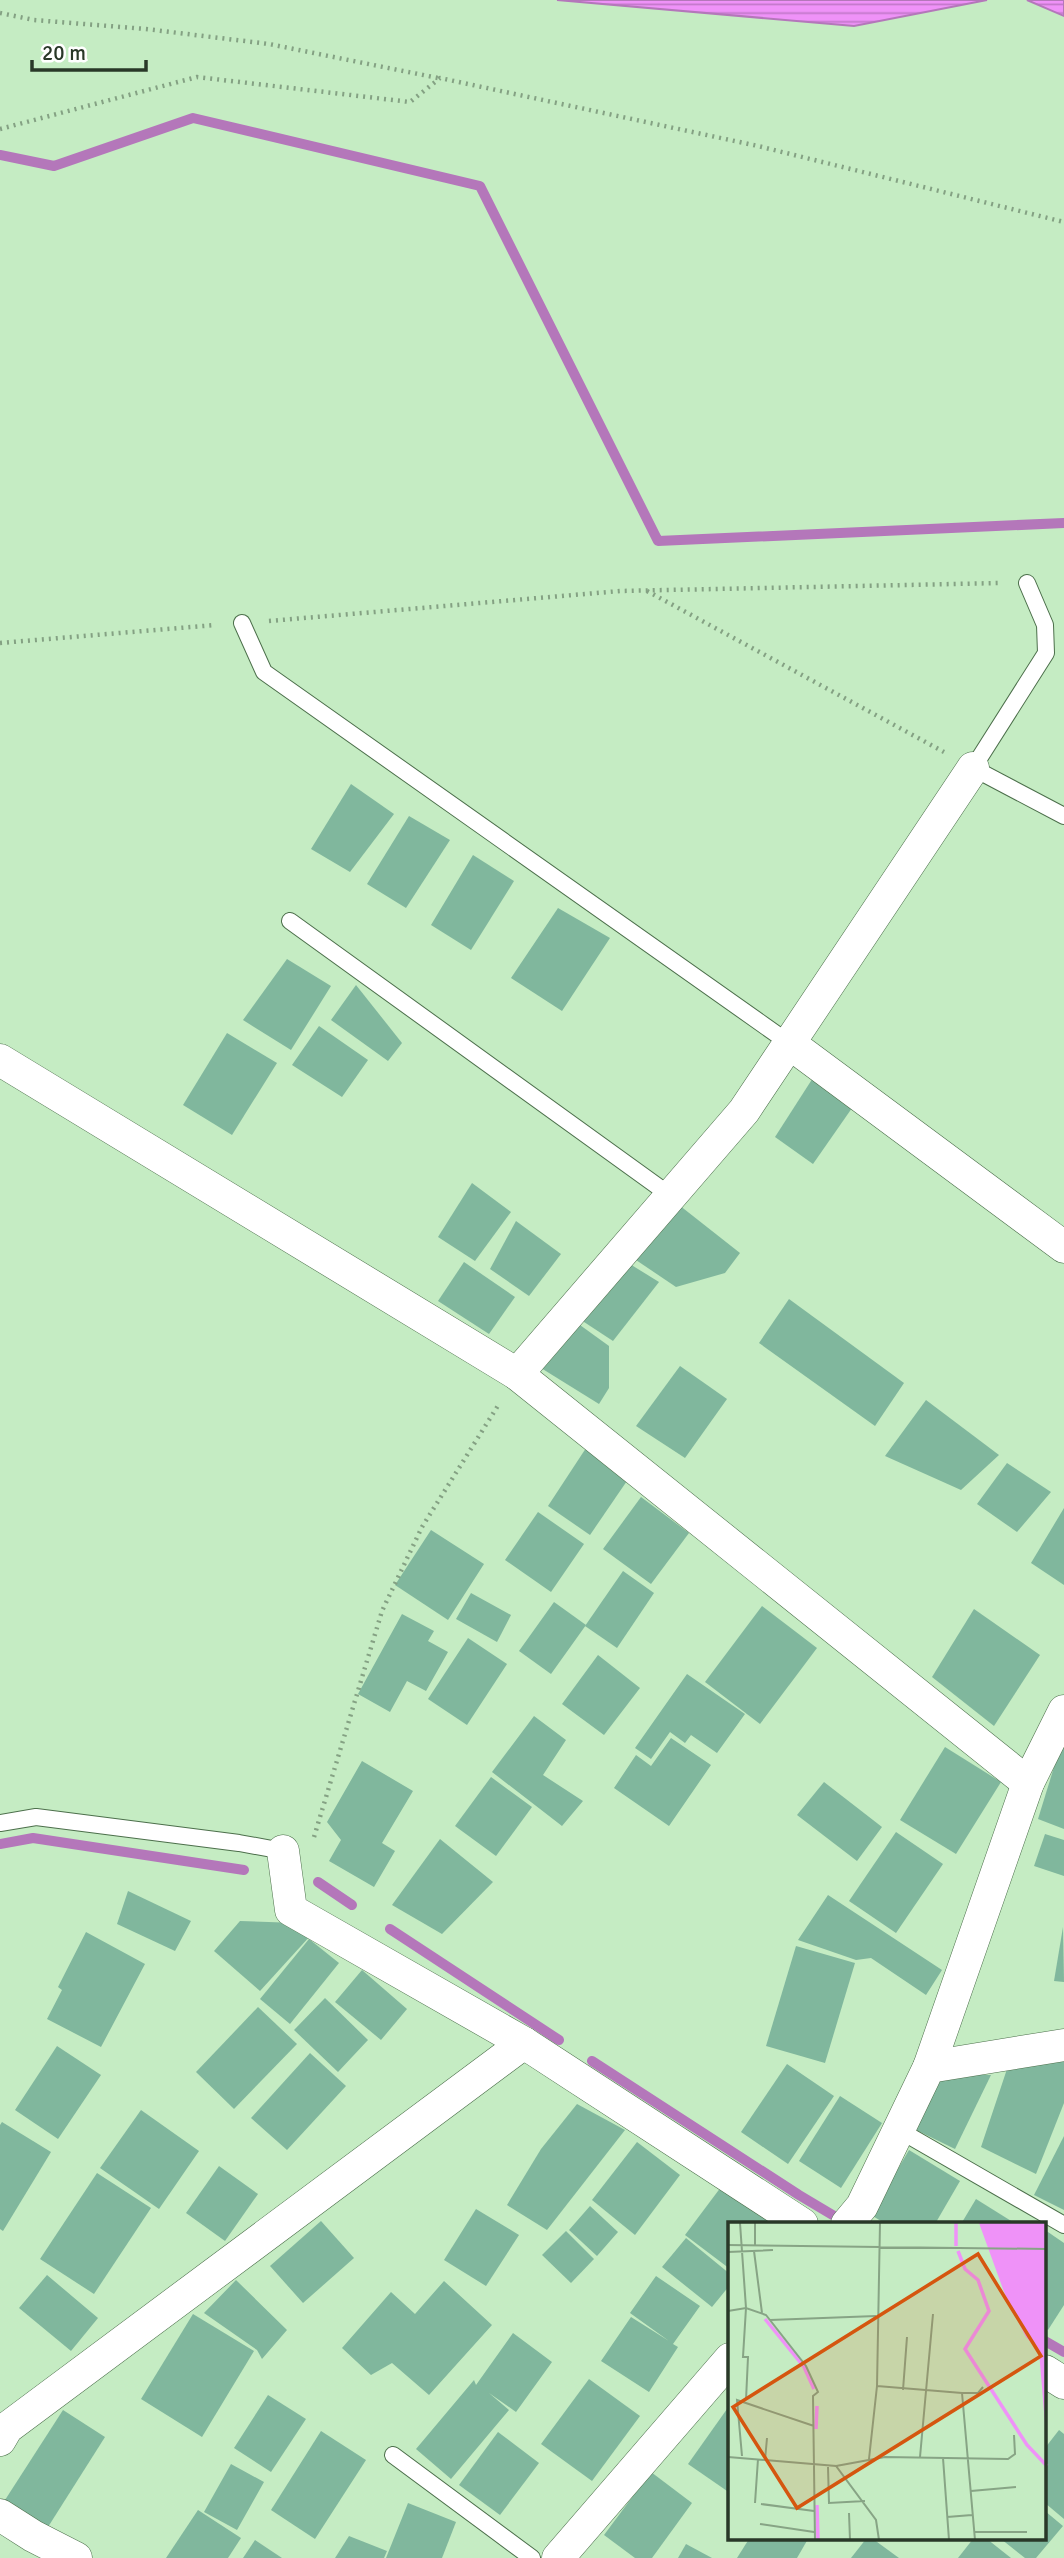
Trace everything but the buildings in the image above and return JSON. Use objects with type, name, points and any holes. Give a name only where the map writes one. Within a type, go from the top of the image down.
[{"type":"street","points":[[517,1374],[744,1111],[973,768]]},
{"type":"street","points":[[789,1043],[1064,1247]]},
{"type":"street","points":[[0,1060],[517,1374],[1028,1783]]},
{"type":"street","points":[[854,2215],[929,2067],[1028,1783],[1064,1711]]},
{"type":"street","points":[[284,1857],[291,1910],[524,2043],[799,2222]]},
{"type":"street","points":[[3,2430],[524,2043]]},
{"type":"street","points":[[929,2067],[1064,2045]]},
{"type":"street","points":[[558,2558],[728,2361]]},
{"type":"street","points":[[1046,2372],[1064,2383]]},
{"type":"street","points":[[0,2515],[25,2547],[76,2558]]},
{"type":"lane","points":[[1027,583],[1045,625],[1046,653],[973,768],[1064,816]]},
{"type":"lane","points":[[242,623],[264,672],[789,1043]]},
{"type":"lane","points":[[290,921],[671,1196]]},
{"type":"lane","points":[[0,1823],[36,1817],[239,1843],[284,1857]]},
{"type":"lane","points":[[899,2130],[1064,2225]]},
{"type":"lane","points":[[393,2455],[532,2558]]},
{"type":"path","points":[[0,13],[269,44],[758,146],[1064,222]]},
{"type":"path","points":[[0,129],[197,77],[410,102],[440,78]]},
{"type":"path","points":[[0,643],[646,590],[1027,583]]},
{"type":"path","points":[[646,590],[973,768]]},
{"type":"path","points":[[284,1857],[308,1857],[382,1611],[422,1527],[517,1374]]},
{"type":"shaded area","points":[[557,0],[987,0],[854,26]]},
{"type":"shaded area","points":[[1027,0],[1064,0],[1064,16]]},
{"type":"waterway","points":[[0,155],[54,166],[193,118],[480,186],[658,541],[1064,523]]},
{"type":"waterway","points":[[0,1844],[33,1838],[244,1870]]},
{"type":"waterway","points":[[318,1882],[352,1905]]},
{"type":"waterway","points":[[390,1929],[559,2040]]},
{"type":"waterway","points":[[592,2061],[844,2222]]},
{"type":"waterway","points":[[1046,2342],[1064,2352]]}]
